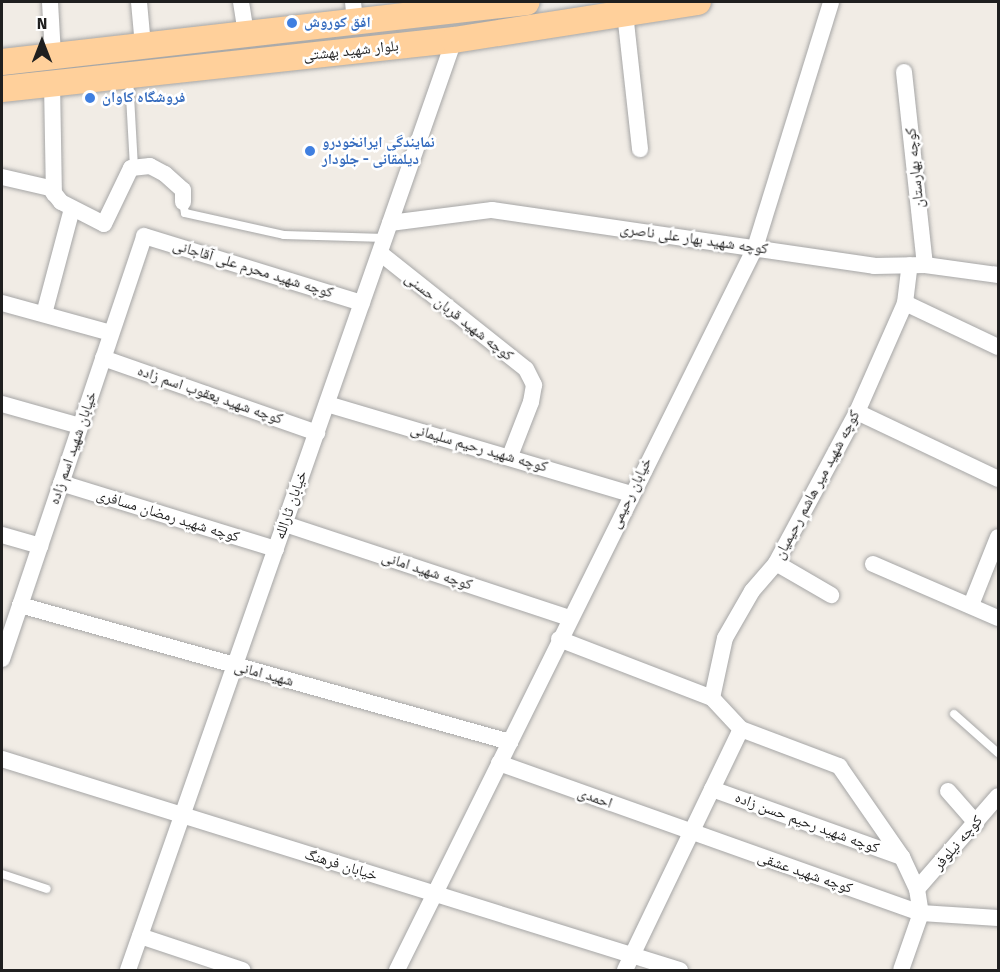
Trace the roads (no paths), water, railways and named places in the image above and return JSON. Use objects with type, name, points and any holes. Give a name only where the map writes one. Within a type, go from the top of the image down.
[{"type":"main road","name":"بلوار شهید بهشتی","points":[[2,62],[246,35],[354,12],[527,2]]},
{"type":"main road","name":"بلوار شهید بهشتی","points":[[2,89],[469,38],[698,2]]},
{"type":"street","points":[[50,2],[53,56]]},
{"type":"street","points":[[140,2],[143,46]]},
{"type":"street","points":[[241,2],[246,35]]},
{"type":"street","name":"خیابان رحیمی","points":[[397,970],[630,494],[755,248],[831,2]]},
{"type":"street","points":[[469,38],[472,6]]},
{"type":"street","points":[[469,38],[472,6]]},
{"type":"street","points":[[625,13],[639,149]]},
{"type":"street","name":"خیابان ثارالله","points":[[128,970],[385,238],[469,38]]},
{"type":"street","name":"کوچه بهارستان","points":[[904,72],[918,265]]},
{"type":"street","points":[[52,84],[54,194]]},
{"type":"street","points":[[2,181],[50,189],[72,209],[104,224],[134,168],[150,166],[165,174],[183,190],[183,202]]},
{"type":"street","points":[[44,314],[72,209]]},
{"type":"street","name":"کوچه شهید بهار علی ناصری","points":[[385,238],[492,210],[874,266],[918,265],[999,275]]},
{"type":"street","name":"کوچه شهید محرم علی آقاجانی","points":[[144,236],[362,303]]},
{"type":"street","name":"خیابان شهید اسم زاده","points":[[2,659],[144,236]]},
{"type":"street","name":"کوچه شهید قربان حسنی","points":[[385,238],[526,369],[534,385],[527,415],[510,456]]},
{"type":"street","name":"کوچه شهید میر هاشم رحیمیان","points":[[712,698],[725,638],[752,591],[776,563],[857,412],[905,303],[918,265]]},
{"type":"street","points":[[2,303],[111,333]]},
{"type":"street","points":[[905,303],[999,347]]},
{"type":"street","name":"کوچه شهید یعقوب اسم زاده","points":[[103,357],[317,433]]},
{"type":"street","points":[[2,404],[80,426]]},
{"type":"street","name":"کوچه شهید رحیم سلیمانی","points":[[327,404],[510,456],[630,494]]},
{"type":"street","points":[[857,412],[999,479]]},
{"type":"street","name":"کوچه شهید رمضان مسافری","points":[[61,483],[276,549]]},
{"type":"street","name":"کوچه شهید امانی","points":[[285,524],[569,618]]},
{"type":"street","points":[[2,535],[40,546]]},
{"type":"street","points":[[971,605],[999,537]]},
{"type":"street","points":[[776,563],[831,595]]},
{"type":"street","points":[[873,564],[999,618]]},
{"type":"street","name":"شهید امانی","points":[[20,605],[510,742]]},
{"type":"street","points":[[559,639],[712,698],[741,729],[839,766],[902,857],[917,889],[921,913],[901,970]]},
{"type":"street","points":[[628,963],[741,729]]},
{"type":"street","name":"خیابان فرهنگ","points":[[2,759],[436,894],[628,963],[680,970]]},
{"type":"street","name":"احمدی","points":[[499,763],[690,832]]},
{"type":"street","name":"کوچه شهید رحیم حسن زاده","points":[[711,789],[902,857]]},
{"type":"street","points":[[948,791],[986,817]]},
{"type":"street","name":"کوچه نیلوفر","points":[[917,889],[986,817],[999,796]]},
{"type":"street","name":"کوچه شهید عشقی","points":[[690,832],[921,913],[999,918]]},
{"type":"street","points":[[140,936],[242,970]]},
{"type":"lane","points":[[129,75],[134,168]]},
{"type":"lane","points":[[183,202],[185,213],[284,235],[385,238]]},
{"type":"lane","points":[[954,714],[999,753]]},
{"type":"lane","points":[[2,874],[47,889]]},
{"type":"place","name":"افق کوروش","points":[[292,23]]},
{"type":"place","name":"فروشگاه کاوان","points":[[90,98]]},
{"type":"place","name":"نمایندگی ایرانخودرو دیلمقانی - جلودار","points":[[310,151]]}]
